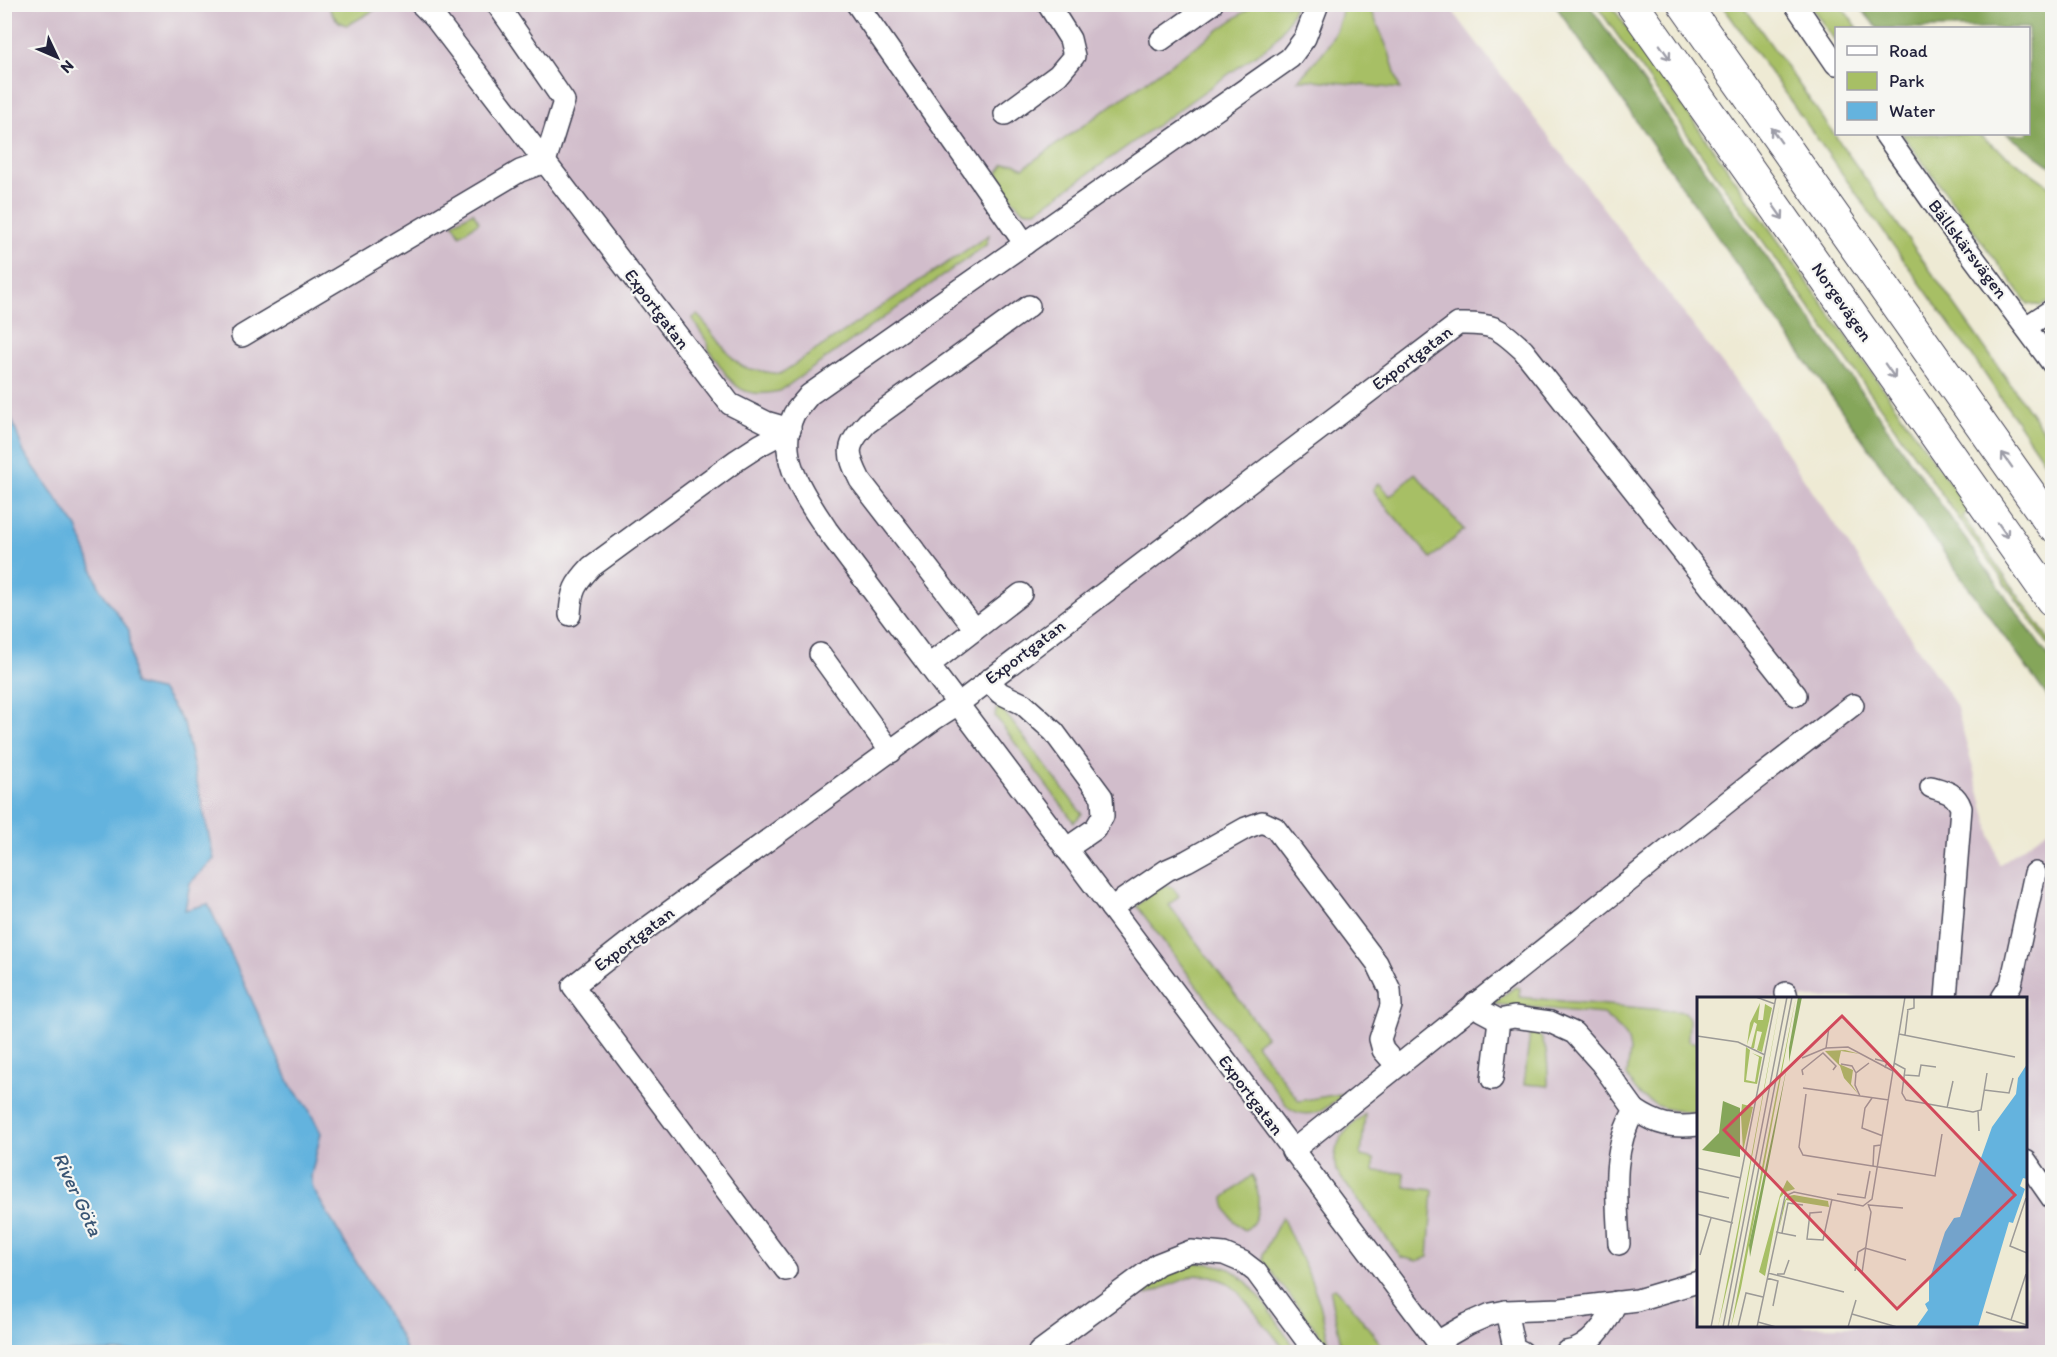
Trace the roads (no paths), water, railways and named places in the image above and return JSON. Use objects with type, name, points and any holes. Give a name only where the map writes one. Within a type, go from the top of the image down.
[{"type":"highway","name":"Norgevägen","points":[[1632,4],[2052,600]]},
{"type":"highway","points":[[1684,4],[2052,525]]},
{"type":"street","name":"Exportgatan","points":[[421,4],[435,18],[730,404],[766,422],[790,429]]},
{"type":"street","points":[[242,336],[520,171],[545,162],[564,101],[497,4]]},
{"type":"street","points":[[857,4],[1025,244]]},
{"type":"street","points":[[1005,114],[1058,75],[1074,56],[1070,39],[1048,4]]},
{"type":"street","points":[[1161,40],[1212,4]]},
{"type":"street","name":"Exportgatan","points":[[1318,4],[1305,38],[1290,58],[809,395],[795,413],[790,429],[788,448],[790,465],[798,485],[827,530],[1441,1347],[1468,1324],[1491,1314],[1637,1300],[1697,1282]]},
{"type":"street","points":[[1795,4],[1835,63]]},
{"type":"street","name":"Bällskärsvägen","points":[[1886,135],[2052,363]]},
{"type":"street","points":[[975,629],[860,480],[852,464],[850,447],[867,423],[1029,306]]},
{"type":"street","points":[[2026,327],[2052,310]]},
{"type":"street","name":"Exportgatan","points":[[786,1270],[573,986],[643,931],[958,704],[1458,324],[1482,323],[1504,332],[1523,350],[1796,694]]},
{"type":"street","points":[[570,615],[571,596],[578,582],[591,567],[737,460],[790,429]]},
{"type":"street","points":[[929,665],[1021,594]]},
{"type":"street","points":[[820,654],[891,752]]},
{"type":"street","points":[[988,680],[1000,693],[1023,704],[1054,732],[1102,797],[1103,816],[1095,828],[1066,849]]},
{"type":"street","points":[[1292,1151],[1475,1003],[1853,705]]},
{"type":"street","points":[[1931,787],[1950,793],[1958,800],[1961,808],[1946,997]]},
{"type":"street","points":[[1111,908],[1167,870],[1246,828],[1262,822],[1275,828],[1377,963],[1390,990],[1391,1006],[1380,1039],[1383,1050],[1397,1066]]},
{"type":"street","points":[[2003,997],[2011,984],[2035,873]]},
{"type":"street","points":[[1475,1003],[1482,1011],[1499,1020],[1514,1017],[1550,1022],[1574,1033],[1601,1063],[1635,1110],[1649,1120],[1676,1127],[1697,1125]]},
{"type":"street","points":[[1492,1079],[1499,1020]]},
{"type":"street","points":[[1619,1244],[1616,1167],[1626,1125],[1635,1110]]},
{"type":"street","points":[[2027,1164],[2052,1198]]},
{"type":"street","points":[[1039,1353],[1158,1264],[1191,1251],[1224,1254],[1243,1262],[1256,1272],[1315,1353]]},
{"type":"street","points":[[1566,1353],[1581,1346],[1595,1335],[1611,1316],[1616,1302]]},
{"type":"street","points":[[1506,1311],[1515,1348],[1522,1353]]},
{"type":"water","name":"River Göta","points":[[5,400],[24,453],[77,527],[100,589],[129,630],[134,684],[162,691],[184,724],[214,859],[190,883],[185,910],[208,904],[291,1086],[307,1106],[321,1133],[311,1176],[313,1189],[400,1336],[406,1352],[5,1352]]}]
